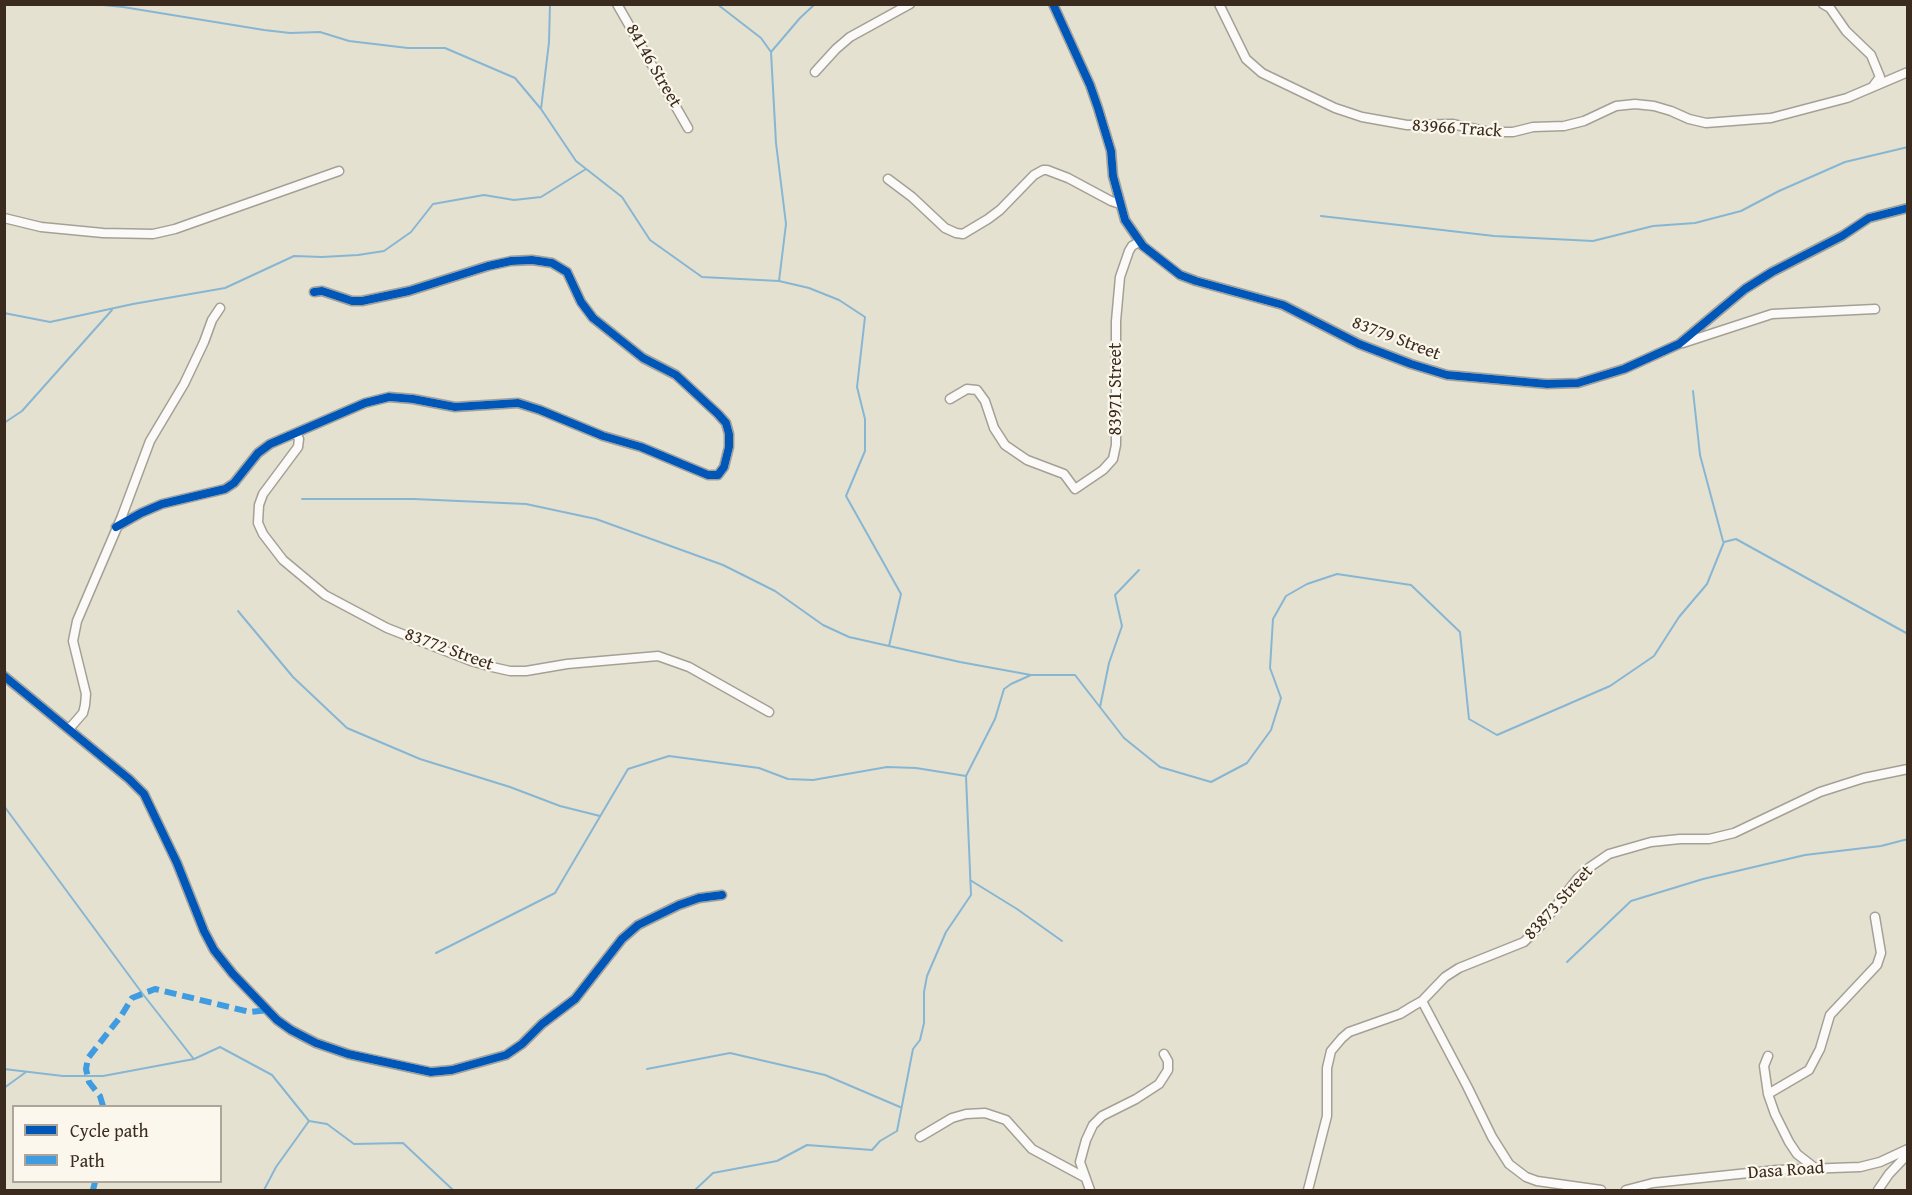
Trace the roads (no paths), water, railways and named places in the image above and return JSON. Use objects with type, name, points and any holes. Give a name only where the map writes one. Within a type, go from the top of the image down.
[{"type":"street","name":"84146 Street","points":[[616,4],[688,128]]},
{"type":"street","points":[[815,72],[850,37],[910,4]]},
{"type":"street","name":"83779 Street","points":[[1053,4],[1090,85],[1111,151],[1113,176],[1120,204],[1125,220],[1139,242],[1180,275],[1283,305],[1359,344],[1447,375],[1578,384],[1624,369],[1679,344],[1745,289],[1772,272],[1842,236],[1869,218],[1908,208]]},
{"type":"street","name":"83966 Track","points":[[1219,4],[1246,59],[1262,73],[1335,108],[1362,117],[1407,125],[1452,124],[1489,132],[1513,132],[1533,127],[1564,126],[1584,121],[1616,106],[1635,104],[1654,106],[1706,123],[1771,118],[1847,98],[1908,72]]},
{"type":"street","points":[[1823,4],[1830,8],[1846,31],[1871,55],[1880,77],[1874,85]]},
{"type":"street","points":[[888,179],[912,197],[945,228],[963,234],[1000,210],[1034,175],[1047,170],[1120,204]]},
{"type":"street","points":[[4,218],[51,228],[103,233],[153,234],[175,229],[339,171]]},
{"type":"street","name":"83971 Street","points":[[950,399],[967,389],[977,390],[985,401],[994,428],[1005,445],[1027,460],[1064,474],[1075,489],[1103,470],[1113,459],[1116,445],[1115,332],[1120,277],[1129,251],[1139,242]]},
{"type":"street","points":[[116,527],[162,504],[225,489],[234,483],[264,447],[373,400],[399,397],[455,407],[506,403],[526,405],[714,476],[724,467],[729,447],[728,428],[718,414],[676,375],[643,358],[593,318],[581,302],[567,272],[552,263],[532,260],[511,261],[409,291],[362,301],[352,301],[322,291],[314,292]]},
{"type":"street","points":[[69,729],[83,712],[86,694],[75,652],[74,634],[150,441],[184,384],[212,320],[220,308]]},
{"type":"street","points":[[1679,344],[1772,314],[1875,309]]},
{"type":"street","name":"83772 Street","points":[[296,433],[299,439],[296,453],[263,494],[259,505],[258,523],[282,560],[325,595],[387,628],[492,667],[510,671],[526,671],[567,664],[658,656],[689,667],[769,712]]},
{"type":"street","points":[[4,676],[129,779],[144,794],[177,863],[204,932],[214,951],[228,968],[277,1020],[291,1030],[323,1046],[358,1057],[431,1072],[452,1070],[506,1055],[575,999],[622,939],[638,925],[654,915],[679,905],[699,898],[722,895]]},
{"type":"street","name":"83873 Street","points":[[1308,1191],[1327,1116],[1326,1075],[1335,1044],[1349,1032],[1400,1014],[1422,1001],[1446,976],[1459,968],[1524,942],[1542,924],[1578,878],[1609,854],[1651,842],[1709,839],[1734,833],[1821,792],[1864,778],[1908,769]]},
{"type":"street","points":[[1768,1094],[1809,1070],[1820,1049],[1830,1015],[1878,965],[1881,953],[1875,917]]},
{"type":"street","points":[[1422,1001],[1497,1146],[1509,1164],[1526,1177],[1537,1181],[1601,1191]]},
{"type":"street","points":[[1090,1191],[1080,1162],[1086,1140],[1094,1125],[1102,1116],[1136,1099],[1159,1084],[1168,1070],[1168,1061],[1164,1054]]},
{"type":"street","points":[[1767,1056],[1764,1066],[1768,1094],[1775,1114],[1797,1154],[1815,1168]]},
{"type":"street","points":[[920,1137],[952,1118],[986,1113],[1006,1120],[1032,1149],[1084,1178]]},
{"type":"street","points":[[1878,1191],[1908,1152]]},
{"type":"street","name":"Dasa Road","points":[[1626,1191],[1687,1179],[1871,1165],[1908,1152]]},
{"type":"waterway","points":[[93,4],[264,30],[290,33],[320,32],[349,41],[408,48],[445,48],[515,78],[541,109],[576,161],[622,197],[650,240],[702,277],[779,281],[809,288],[839,300],[865,317],[857,387],[865,419],[865,451],[846,496],[901,594],[889,646]]},
{"type":"waterway","points":[[541,109],[549,42],[550,4]]},
{"type":"waterway","points":[[717,4],[761,38],[771,52]]},
{"type":"waterway","points":[[779,281],[786,224],[776,143],[771,52],[815,4]]},
{"type":"waterway","points":[[1321,216],[1494,236],[1593,241],[1653,226],[1695,223],[1741,211],[1779,191],[1845,162],[1908,147]]},
{"type":"waterway","points":[[4,313],[50,322],[133,304],[225,288],[294,256],[322,257],[384,251],[411,232],[433,204],[484,195],[514,200],[541,197],[586,169]]},
{"type":"waterway","points":[[4,423],[22,411],[112,310]]},
{"type":"waterway","points":[[1693,391],[1700,455],[1723,541]]},
{"type":"waterway","points":[[302,499],[414,499],[526,504],[596,519],[723,565],[775,591],[823,625],[849,637],[1031,675]]},
{"type":"waterway","points":[[695,1190],[713,1173],[777,1161],[807,1145],[872,1150],[880,1141],[897,1131],[913,1049],[920,1040],[924,1023],[924,992],[927,976],[946,932],[971,895],[966,776],[995,719],[1004,689],[1011,684],[1031,675],[1075,675],[1124,738],[1160,767],[1211,782],[1247,763],[1271,730],[1281,698],[1270,668],[1273,619],[1286,596],[1307,584],[1337,574],[1411,585],[1460,632],[1469,719],[1497,735],[1610,686],[1654,656],[1679,617],[1707,584],[1724,542],[1736,539],[1908,634]]},
{"type":"waterway","points":[[1100,707],[1109,663],[1122,626],[1115,595],[1139,570]]},
{"type":"waterway","points":[[238,611],[293,677],[347,728],[420,759],[510,787],[560,806],[600,816]]},
{"type":"waterway","points":[[436,953],[555,893],[628,769],[669,756],[759,768],[788,779],[813,780],[887,767],[916,768],[966,776]]},
{"type":"waterway","points":[[4,806],[142,993],[193,1058]]},
{"type":"waterway","points":[[1567,962],[1631,901],[1703,879],[1805,855],[1881,846],[1908,839]]},
{"type":"waterway","points":[[970,880],[1017,909],[1062,941]]},
{"type":"waterway","points":[[4,1069],[63,1076],[103,1076],[194,1059],[220,1047],[272,1075],[309,1121],[327,1124],[354,1144],[403,1143],[453,1190]]},
{"type":"waterway","points":[[647,1069],[730,1053],[825,1075],[900,1107]]},
{"type":"waterway","points":[[4,1088],[26,1072]]},
{"type":"waterway","points":[[264,1190],[276,1167],[309,1121]]}]
